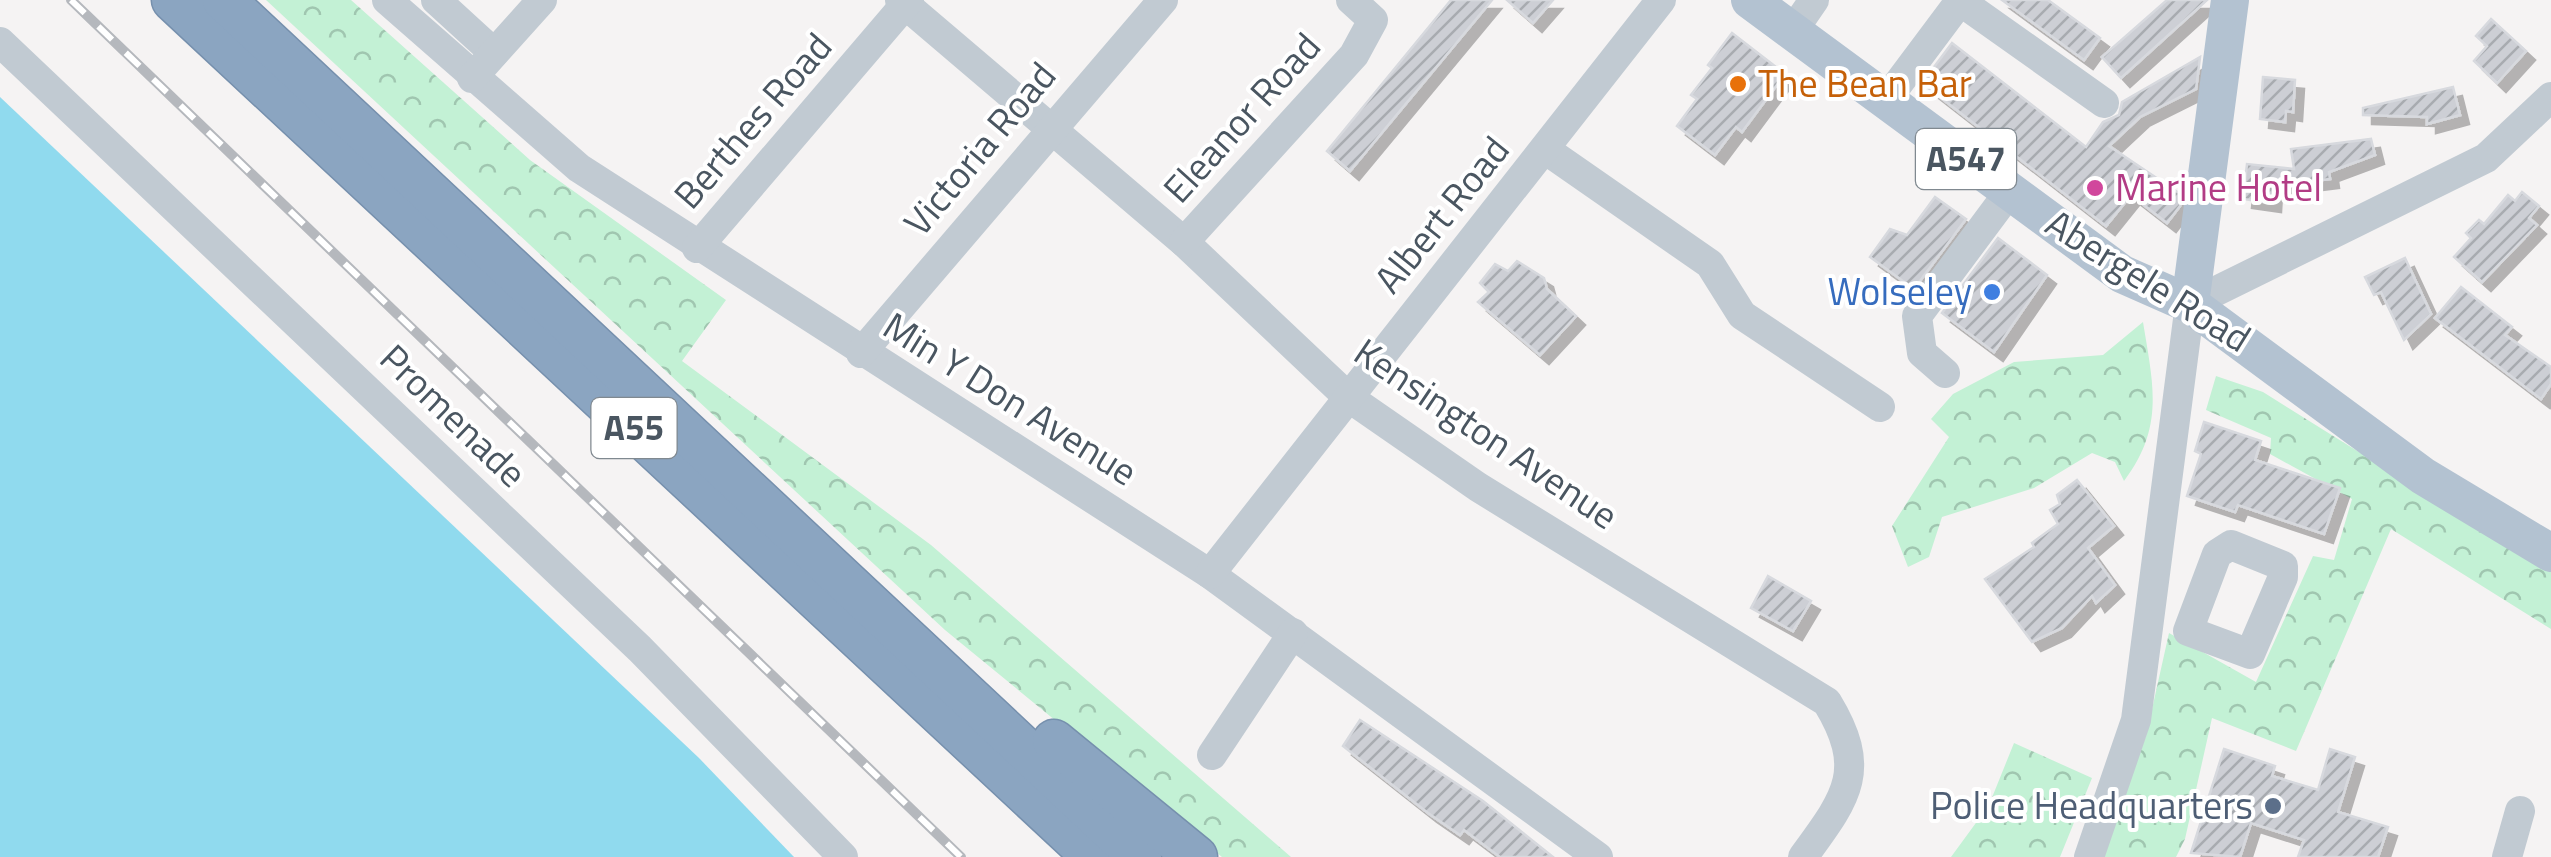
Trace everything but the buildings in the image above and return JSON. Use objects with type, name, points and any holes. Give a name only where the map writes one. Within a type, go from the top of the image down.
[{"type":"highway","name":"A55","points":[[172,0],[1140,857]]},
{"type":"highway","name":"A55","points":[[224,0],[1094,857]]},
{"type":"highway","points":[[752,516],[1050,857]]},
{"type":"highway","points":[[752,516],[1196,857]]},
{"type":"main road","name":"Abergele Road","points":[[1750,0],[2122,274],[2190,304],[2423,476],[2551,554]]},
{"type":"main road","points":[[2190,304],[2230,0]]},
{"type":"street","name":"Min Y Don Avenue","points":[[387,0],[579,168],[697,248],[1210,574],[1598,857]]},
{"type":"street","points":[[436,0],[494,54]]},
{"type":"street","points":[[472,78],[542,0]]},
{"type":"street","name":"Victoria Road","points":[[861,353],[1162,0]]},
{"type":"street","name":"Eleanor Road","points":[[1184,242],[1354,55],[1373,20],[1351,0]]},
{"type":"street","name":"Albert Road","points":[[1210,574],[1661,0]]},
{"type":"street","points":[[1792,32],[1814,0]]},
{"type":"street","name":"Kensington Avenue","points":[[905,1],[1184,242],[1348,397],[1478,487],[1827,702],[1851,756],[1850,783],[1839,807],[1803,857]]},
{"type":"street","name":"Berthes Road","points":[[697,248],[905,1]]},
{"type":"street","points":[[1886,100],[1960,1],[2104,104]]},
{"type":"street","name":"Promenade","points":[[0,42],[640,649],[843,857]]},
{"type":"street","points":[[2088,857],[2136,720],[2152,622],[2190,304],[2486,158],[2551,97]]},
{"type":"street","points":[[1546,150],[1710,264],[1742,315],[1880,407]]},
{"type":"street","points":[[1945,373],[1922,353],[1917,316],[2010,191]]},
{"type":"street","points":[[2152,622],[2189,632]]},
{"type":"street","points":[[1212,755],[1293,632]]},
{"type":"street","points":[[2507,857],[2520,811]]},
{"type":"green space","points":[[266,0],[351,0],[530,160],[726,300],[682,361],[931,545],[1291,857],[1222,857],[945,630]]},
{"type":"green space","points":[[2143,322],[2152,385],[2151,423],[2146,442],[2124,481],[2115,462],[2092,453],[2034,488],[1942,517],[1929,557],[1908,567],[1892,526],[1949,437],[1931,419],[1953,394],[2014,362],[2103,355]]},
{"type":"green space","points":[[2216,376],[2263,392],[2551,572],[2551,629],[2391,529],[2296,751],[2212,718],[2185,839],[2176,857],[2098,857],[2146,736],[2169,633],[2256,682],[2313,556],[2334,560],[2352,499],[2270,454],[2271,438],[2206,410]]},
{"type":"green space","points":[[2014,743],[2092,778],[2060,857],[1951,857],[1989,805]]},
{"type":"water","points":[[0,97],[699,758],[794,857],[0,857]]},
{"type":"railway","points":[[71,0],[961,857]]},
{"type":"place","name":"The Bean Bar","points":[[1738,84]]},
{"type":"place","name":"Marine Hotel","points":[[2095,188]]},
{"type":"place","name":"Wolseley","points":[[1992,292]]},
{"type":"place","name":"Police Headquarters","points":[[2273,806]]}]
